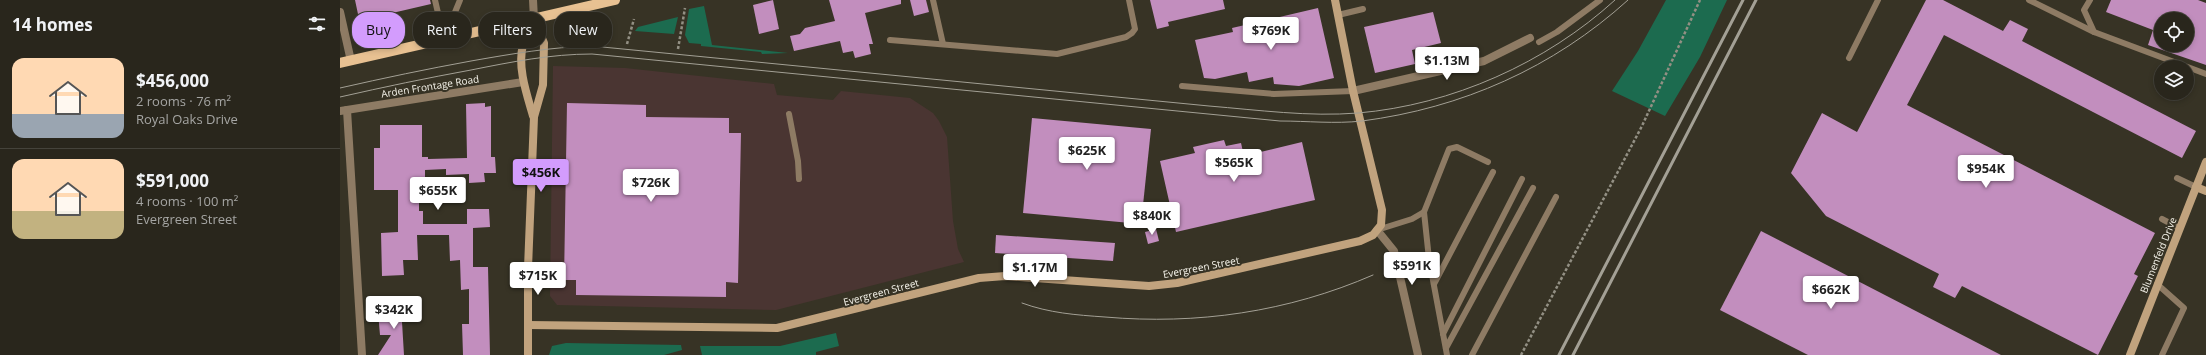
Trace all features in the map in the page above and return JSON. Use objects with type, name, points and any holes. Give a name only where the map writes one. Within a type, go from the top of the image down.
[{"type":"main road","points":[[546,16],[616,0]]},
{"type":"main road","points":[[340,63],[413,46]]},
{"type":"street","points":[[533,0],[534,12]]},
{"type":"street","points":[[1335,0],[1354,91],[1382,210],[1381,225],[1378,230],[1394,251],[1418,355]]},
{"type":"street","points":[[340,14],[351,61]]},
{"type":"street","points":[[1354,91],[1484,61],[1530,38]]},
{"type":"street","points":[[523,48],[523,82],[534,117]]},
{"type":"street","points":[[528,355],[528,260],[534,117],[543,85],[544,48]]},
{"type":"street","name":"Arden Frontage Road","points":[[343,110],[523,82]]},
{"type":"street","points":[[343,110],[362,355]]},
{"type":"street","name":"Blumenfeld Drive","points":[[2130,355],[2206,162]]},
{"type":"street","points":[[2196,187],[2206,191]]},
{"type":"street","name":"Evergreen Street","points":[[528,325],[777,328],[818,319],[947,285],[992,277],[1163,285],[1337,247],[1367,238],[1378,230]]},
{"type":"lane","points":[[435,0],[438,12]]},
{"type":"lane","points":[[455,12],[460,0]]},
{"type":"lane","points":[[933,0],[943,44]]},
{"type":"lane","points":[[890,40],[1057,54],[1126,37],[1132,34],[1135,29],[1129,0]]},
{"type":"lane","points":[[1539,42],[1557,32],[1600,0]]},
{"type":"lane","points":[[1849,58],[1878,0]]},
{"type":"lane","points":[[2028,0],[2094,32],[2206,74]]},
{"type":"lane","points":[[2090,0],[2084,10],[2094,32]]},
{"type":"lane","points":[[1338,15],[1363,9]]},
{"type":"lane","points":[[1182,86],[1274,94],[1354,91]]},
{"type":"lane","points":[[789,114],[798,162],[799,179]]},
{"type":"lane","points":[[1448,355],[1429,259],[1424,212],[1449,149],[1456,147],[1488,162]]},
{"type":"lane","points":[[1434,284],[1493,172]]},
{"type":"lane","points":[[2176,178],[2196,187]]},
{"type":"lane","points":[[1443,334],[1522,179]]},
{"type":"lane","points":[[1446,348],[1533,188]]},
{"type":"lane","points":[[1472,355],[1556,197]]},
{"type":"lane","points":[[1378,230],[1412,219],[1424,212]]},
{"type":"lane","points":[[2162,219],[2179,228]]},
{"type":"lane","points":[[2157,284],[2184,308],[2162,355]]},
{"type":"path","points":[[1521,355],[1642,126],[1700,0]]},
{"type":"path","points":[[678,49],[685,8]]},
{"type":"path","points":[[627,44],[634,19]]},
{"type":"shaded area","points":[[553,66],[625,68],[774,84],[777,95],[833,100],[841,91],[910,98],[933,113],[947,137],[953,221],[958,249],[964,262],[776,310],[557,305],[550,296]]},
{"type":"green space","points":[[1666,0],[1727,0],[1700,57],[1665,116],[1612,91],[1638,51]]},
{"type":"green space","points":[[704,6],[712,45],[788,53],[762,54],[761,52],[701,46],[701,44],[689,43],[685,35],[689,9]]},
{"type":"green space","points":[[678,17],[674,34],[635,31],[638,27]]},
{"type":"green space","points":[[836,333],[839,346],[816,352],[816,355],[702,355],[700,346],[780,346]]},
{"type":"green space","points":[[566,343],[681,345],[682,350],[664,355],[549,355],[552,346]]},
{"type":"building","points":[[355,0],[430,0],[431,4],[397,12],[358,12]]},
{"type":"building","points":[[773,0],[779,29],[759,34],[753,5]]},
{"type":"building","points":[[829,0],[901,0],[901,4],[865,13],[873,44],[869,44],[871,54],[855,58],[853,51],[843,53],[840,41],[794,51],[790,36],[800,34],[805,28],[835,21]]},
{"type":"building","points":[[910,0],[926,0],[929,12],[914,16]]},
{"type":"building","points":[[1150,0],[1223,0],[1225,9],[1168,22],[1169,26],[1157,29]]},
{"type":"building","points":[[1926,0],[1943,0],[2003,31],[2010,20],[2028,29],[2022,41],[2196,131],[2182,158],[1944,35],[1907,105],[2155,233],[2134,274],[2138,276],[2098,355],[1962,286],[1955,298],[1933,287],[1939,274],[1826,216],[1791,173],[1822,113],[1857,132]]},
{"type":"building","points":[[2111,0],[2198,0],[2206,3],[2206,65],[2168,52],[2194,52],[2194,12],[2154,12],[2154,47],[2148,45],[2153,30],[2106,12]]},
{"type":"building","points":[[1318,8],[1334,78],[1299,86],[1274,84],[1273,77],[1249,82],[1247,72],[1215,79],[1204,78],[1195,40],[1233,32],[1232,28]]},
{"type":"building","points":[[1433,12],[1441,43],[1412,50],[1415,64],[1375,73],[1364,27]]},
{"type":"building","points":[[485,103],[485,107],[491,106],[491,157],[495,157],[496,173],[484,173],[485,182],[469,183],[469,174],[446,175],[446,169],[425,170],[425,184],[419,184],[419,211],[423,211],[423,224],[467,224],[467,209],[489,209],[490,227],[473,228],[473,267],[488,267],[490,355],[463,355],[462,324],[469,324],[469,289],[461,290],[460,260],[450,261],[449,235],[417,235],[418,260],[403,260],[404,275],[382,276],[381,233],[398,232],[398,190],[374,190],[374,148],[380,148],[380,125],[422,125],[422,157],[428,157],[428,159],[467,158],[466,104]]},
{"type":"building","points":[[567,103],[646,105],[646,117],[729,118],[729,133],[741,133],[738,283],[726,282],[726,297],[576,295],[576,280],[564,280]]},
{"type":"building","points":[[1032,118],[1151,129],[1141,224],[1023,213]]},
{"type":"building","points":[[1224,140],[1226,146],[1241,143],[1244,156],[1302,142],[1315,200],[1176,232],[1160,161],[1195,153],[1193,147]]},
{"type":"building","points":[[1156,229],[1159,241],[1148,244],[1145,232]]},
{"type":"building","points":[[1761,231],[2001,355],[1808,355],[1720,310]]},
{"type":"building","points":[[996,235],[1115,243],[1113,261],[995,253]]},
{"type":"building","points":[[414,309],[415,321],[402,322],[404,355],[378,355],[391,335],[380,335],[378,312]]},
{"type":"tram line","points":[[340,88],[471,61],[546,49],[592,46],[1265,111],[1302,114],[1358,113],[1428,101],[1496,77],[1559,43],[1588,23],[1615,0]]},
{"type":"tram line","points":[[340,97],[422,79],[516,61],[561,55],[592,54],[1280,121],[1352,122],[1399,115],[1435,106],[1470,95],[1504,81],[1537,65],[1569,46],[1628,0]]},
{"type":"tram line","points":[[1022,303],[1052,311],[1094,316],[1139,319],[1208,317],[1275,307],[1341,288],[1373,275]]},
{"type":"railway","points":[[1559,355],[1743,0]]},
{"type":"railway","points":[[1573,355],[1756,0]]}]
